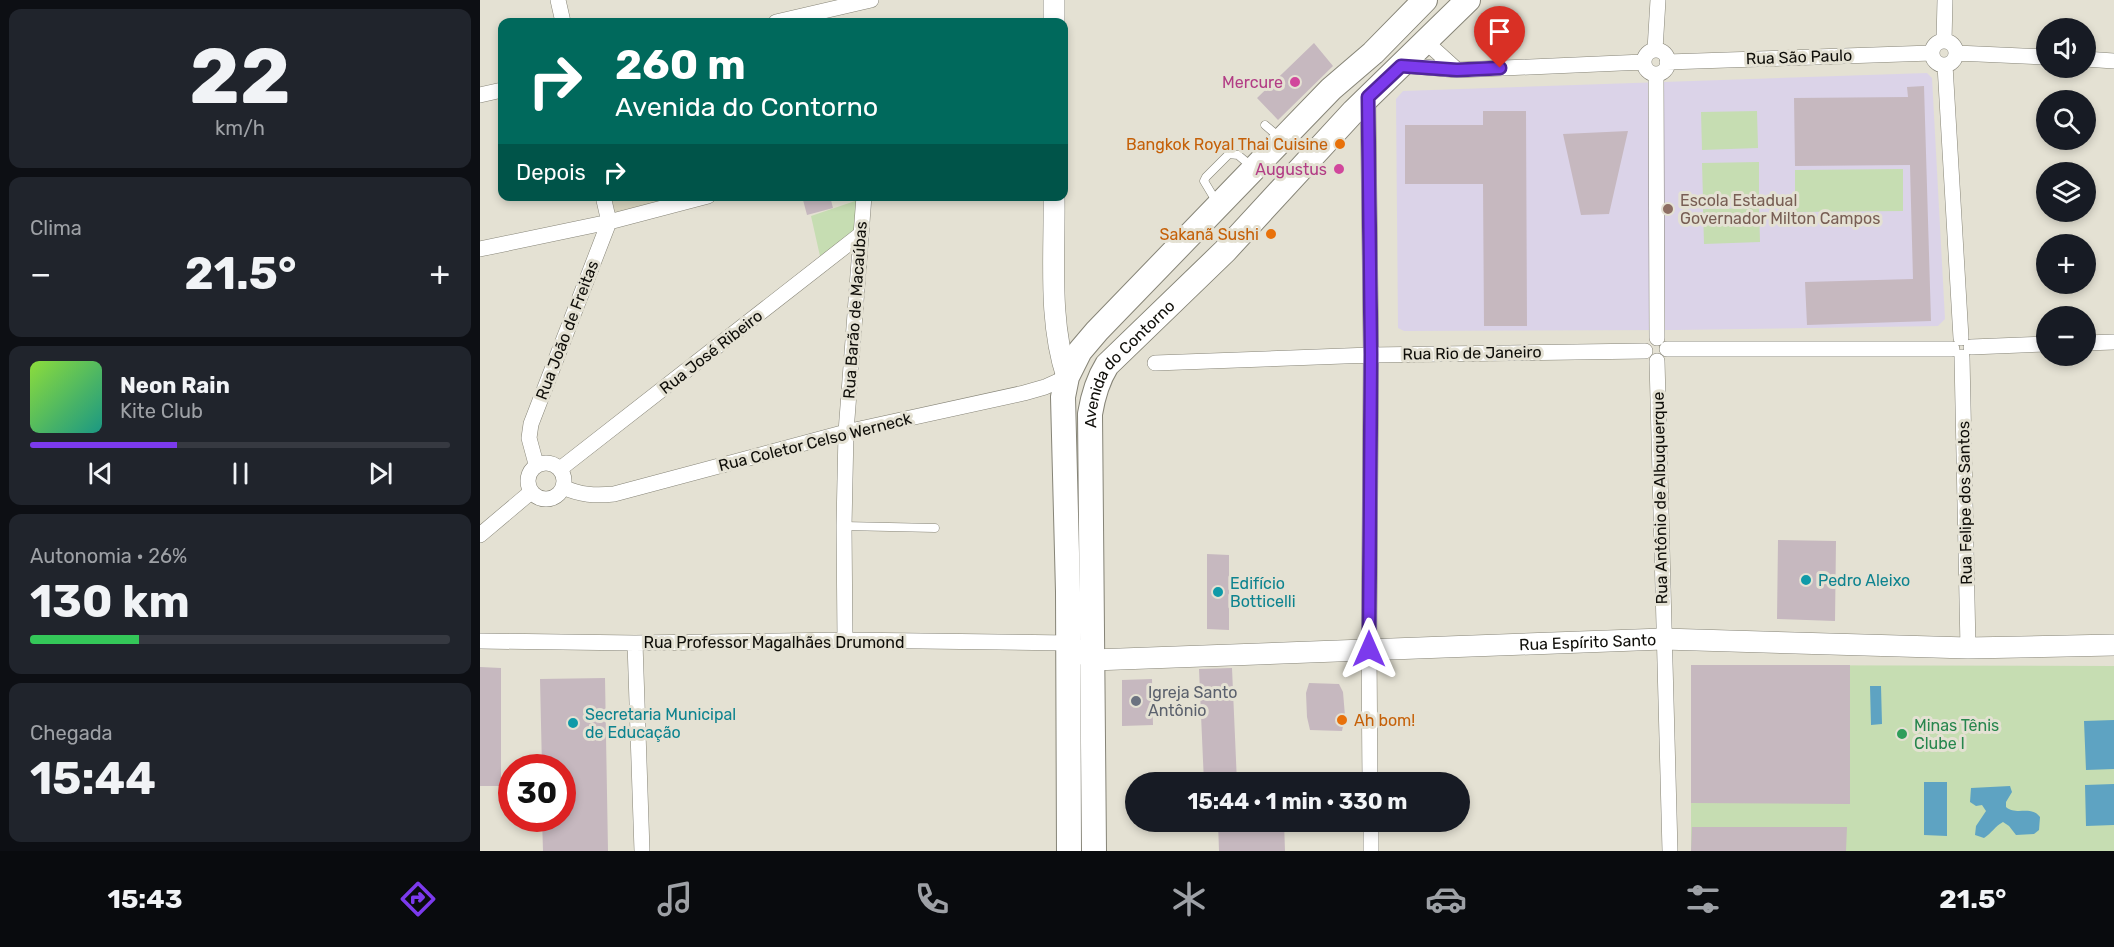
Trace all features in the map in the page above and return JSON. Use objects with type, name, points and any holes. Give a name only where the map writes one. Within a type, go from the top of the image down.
[{"type":"main road","name":"Avenida do Contorno","points":[[1069,851],[1063,397],[1067,377],[1080,351],[1097,331],[1255,168],[1274,132],[1332,89],[1425,0]]},
{"type":"main road","name":"Avenida do Contorno","points":[[1094,851],[1090,414],[1099,377],[1107,365],[1225,251],[1368,97],[1468,0]]},
{"type":"main road","points":[[1067,377],[1090,414]]},
{"type":"street","points":[[558,0],[562,18]]},
{"type":"street","points":[[796,18],[871,0]]},
{"type":"street","points":[[1054,0],[1054,18]]},
{"type":"street","points":[[1655,51],[1658,0]]},
{"type":"street","points":[[1944,41],[1945,0]]},
{"type":"street","points":[[1425,41],[1457,70]]},
{"type":"street","points":[[1944,41],[1951,43],[1956,53],[1951,62],[1945,65],[1937,63],[1932,53],[1934,46],[1944,41]]},
{"type":"street","points":[[1655,51],[1665,55],[1667,62],[1666,69],[1656,74],[1646,69],[1644,62],[1646,55],[1655,51]]},
{"type":"street","name":"Rua São Paulo","points":[[1667,62],[1932,53]]},
{"type":"street","points":[[1956,53],[2036,57]]},
{"type":"street","points":[[2096,60],[2114,61]]},
{"type":"street","points":[[1401,66],[1457,70],[1644,62]]},
{"type":"street","name":"Rua Felipe dos Santos","points":[[1945,65],[1962,348],[1968,648]]},
{"type":"street","points":[[1656,74],[1662,344],[1663,358],[1657,361],[1650,359],[1645,351],[1647,343],[1662,344],[1962,348],[2036,344]]},
{"type":"street","points":[[480,95],[498,91]]},
{"type":"street","points":[[1368,97],[1371,354],[1370,772]]},
{"type":"street","points":[[604,201],[609,222]]},
{"type":"street","points":[[480,249],[609,222],[689,201]]},
{"type":"street","name":"Rua Barão de Macaúbas","points":[[845,640],[846,432],[864,201]]},
{"type":"street","points":[[1054,201],[1056,315],[1061,358],[1067,377]]},
{"type":"street","name":"Rua João de Freitas","points":[[536,464],[529,438],[531,424],[609,222]]},
{"type":"street","name":"Rua José Ribeiro","points":[[560,469],[861,234]]},
{"type":"street","points":[[2096,343],[2114,342]]},
{"type":"street","name":"Rua Rio de Janeiro","points":[[1155,363],[1371,354],[1645,351]]},
{"type":"street","name":"Rua Antônio de Albuquerque","points":[[1657,361],[1670,851]]},
{"type":"street","name":"Rua Coletor Celso Werneck","points":[[563,487],[576,493],[594,496],[614,494],[846,432],[1024,393],[1067,377]]},
{"type":"street","points":[[552,463],[560,469],[564,478],[563,487],[556,496],[546,499],[535,496],[531,492],[527,480],[528,474],[536,464],[552,463]]},
{"type":"street","points":[[480,535],[531,492]]},
{"type":"street","name":"Rua Espírito Santo","points":[[1093,660],[1663,639],[1968,648],[2114,645]]},
{"type":"street","name":"Rua Professor Magalhães Drumond","points":[[480,640],[635,643],[845,640],[1068,644]]},
{"type":"street","points":[[635,643],[642,851]]},
{"type":"street","points":[[1068,644],[1093,660]]},
{"type":"street","points":[[1371,832],[1371,851]]},
{"type":"lane","points":[[844,526],[935,528]]},
{"type":"shaded area","name":"Escola Estadual Governador Milton Campos","points":[[1927,73],[1932,78],[1945,319],[1938,326],[1675,330],[1404,331],[1398,328],[1396,99],[1403,91]]},
{"type":"shaded area","points":[[607,201],[699,201],[612,223]]},
{"type":"green space","points":[[1757,111],[1758,148],[1702,150],[1701,112]]},
{"type":"green space","points":[[1759,162],[1759,198],[1703,199],[1702,163]]},
{"type":"green space","points":[[1903,169],[1903,211],[1795,212],[1795,170]]},
{"type":"green space","points":[[858,201],[859,234],[822,265],[811,216]]},
{"type":"green space","points":[[1759,208],[1760,242],[1704,244],[1703,209]]},
{"type":"green space","name":"Minas Tênis Clube I","points":[[1691,665],[2114,666],[2114,851],[1691,851]]},
{"type":"water","points":[[1870,686],[1881,686],[1882,724],[1871,725]]},
{"type":"water","points":[[2114,720],[2114,769],[2086,770],[2084,721]]},
{"type":"water","points":[[1924,782],[1947,782],[1947,836],[1924,835]]},
{"type":"water","points":[[2114,784],[2114,825],[2086,826],[2085,785]]},
{"type":"water","points":[[2010,786],[2012,792],[2006,802],[2006,807],[2014,811],[2036,813],[2040,817],[2039,830],[2034,834],[2016,835],[2003,822],[1984,838],[1975,835],[1976,826],[1986,811],[1982,805],[1976,806],[1970,802],[1971,788]]},
{"type":"building","points":[[1314,43],[1333,66],[1278,120],[1257,98]]},
{"type":"building","points":[[1924,86],[1931,321],[1807,325],[1805,282],[1913,279],[1910,165],[1795,166],[1794,98],[1908,97],[1907,87]]},
{"type":"building","points":[[1483,111],[1526,111],[1527,326],[1484,326],[1483,184],[1405,184],[1405,125],[1483,125]]},
{"type":"building","points":[[1628,131],[1609,214],[1581,215],[1563,134]]},
{"type":"building","points":[[803,201],[831,201],[833,208],[807,215]]},
{"type":"building","name":"Pedro Aleixo","points":[[1778,540],[1836,541],[1835,621],[1777,619]]},
{"type":"building","name":"Edifício Botticelli","points":[[1207,554],[1229,555],[1229,630],[1207,629]]},
{"type":"building","points":[[1691,665],[1850,665],[1850,804],[1691,803]]},
{"type":"building","points":[[480,667],[501,668],[501,754],[498,754],[498,786],[480,786]]},
{"type":"building","points":[[1232,668],[1237,772],[1204,772],[1199,669]]},
{"type":"building","name":"Secretaria Municipal de Educação","points":[[605,678],[608,851],[543,851],[542,832],[576,832],[576,754],[542,754],[540,679]]},
{"type":"building","points":[[1152,679],[1153,725],[1122,726],[1122,680]]},
{"type":"building","points":[[1309,683],[1339,684],[1343,692],[1345,716],[1342,731],[1310,730],[1306,693]]},
{"type":"building","points":[[1692,827],[1847,827],[1846,851],[1691,851]]},
{"type":"building","points":[[1218,832],[1284,832],[1285,851],[1219,851]]},
{"type":"place","name":"Mercure","points":[[1295,82]]},
{"type":"place","name":"Bangkok Royal Thai Cuisine","points":[[1340,144]]},
{"type":"place","name":"Augustus","points":[[1339,169]]},
{"type":"place","name":"Escola Estadual Governador Milton Campos","points":[[1668,209]]},
{"type":"place","name":"Sakanã Sushi","points":[[1271,234]]},
{"type":"place","name":"Pedro Aleixo","points":[[1806,580]]},
{"type":"place","name":"Edifício Botticelli","points":[[1218,592]]},
{"type":"place","name":"Igreja Santo Antônio","points":[[1136,701]]},
{"type":"place","name":"Ah bom!","points":[[1342,720]]},
{"type":"place","name":"Secretaria Municipal de Educação","points":[[573,723]]},
{"type":"place","name":"Minas Tênis Clube I","points":[[1902,734]]},
{"type":"route","points":[[1369,649],[1371,354],[1368,97],[1401,66],[1457,70],[1500,68]]}]
